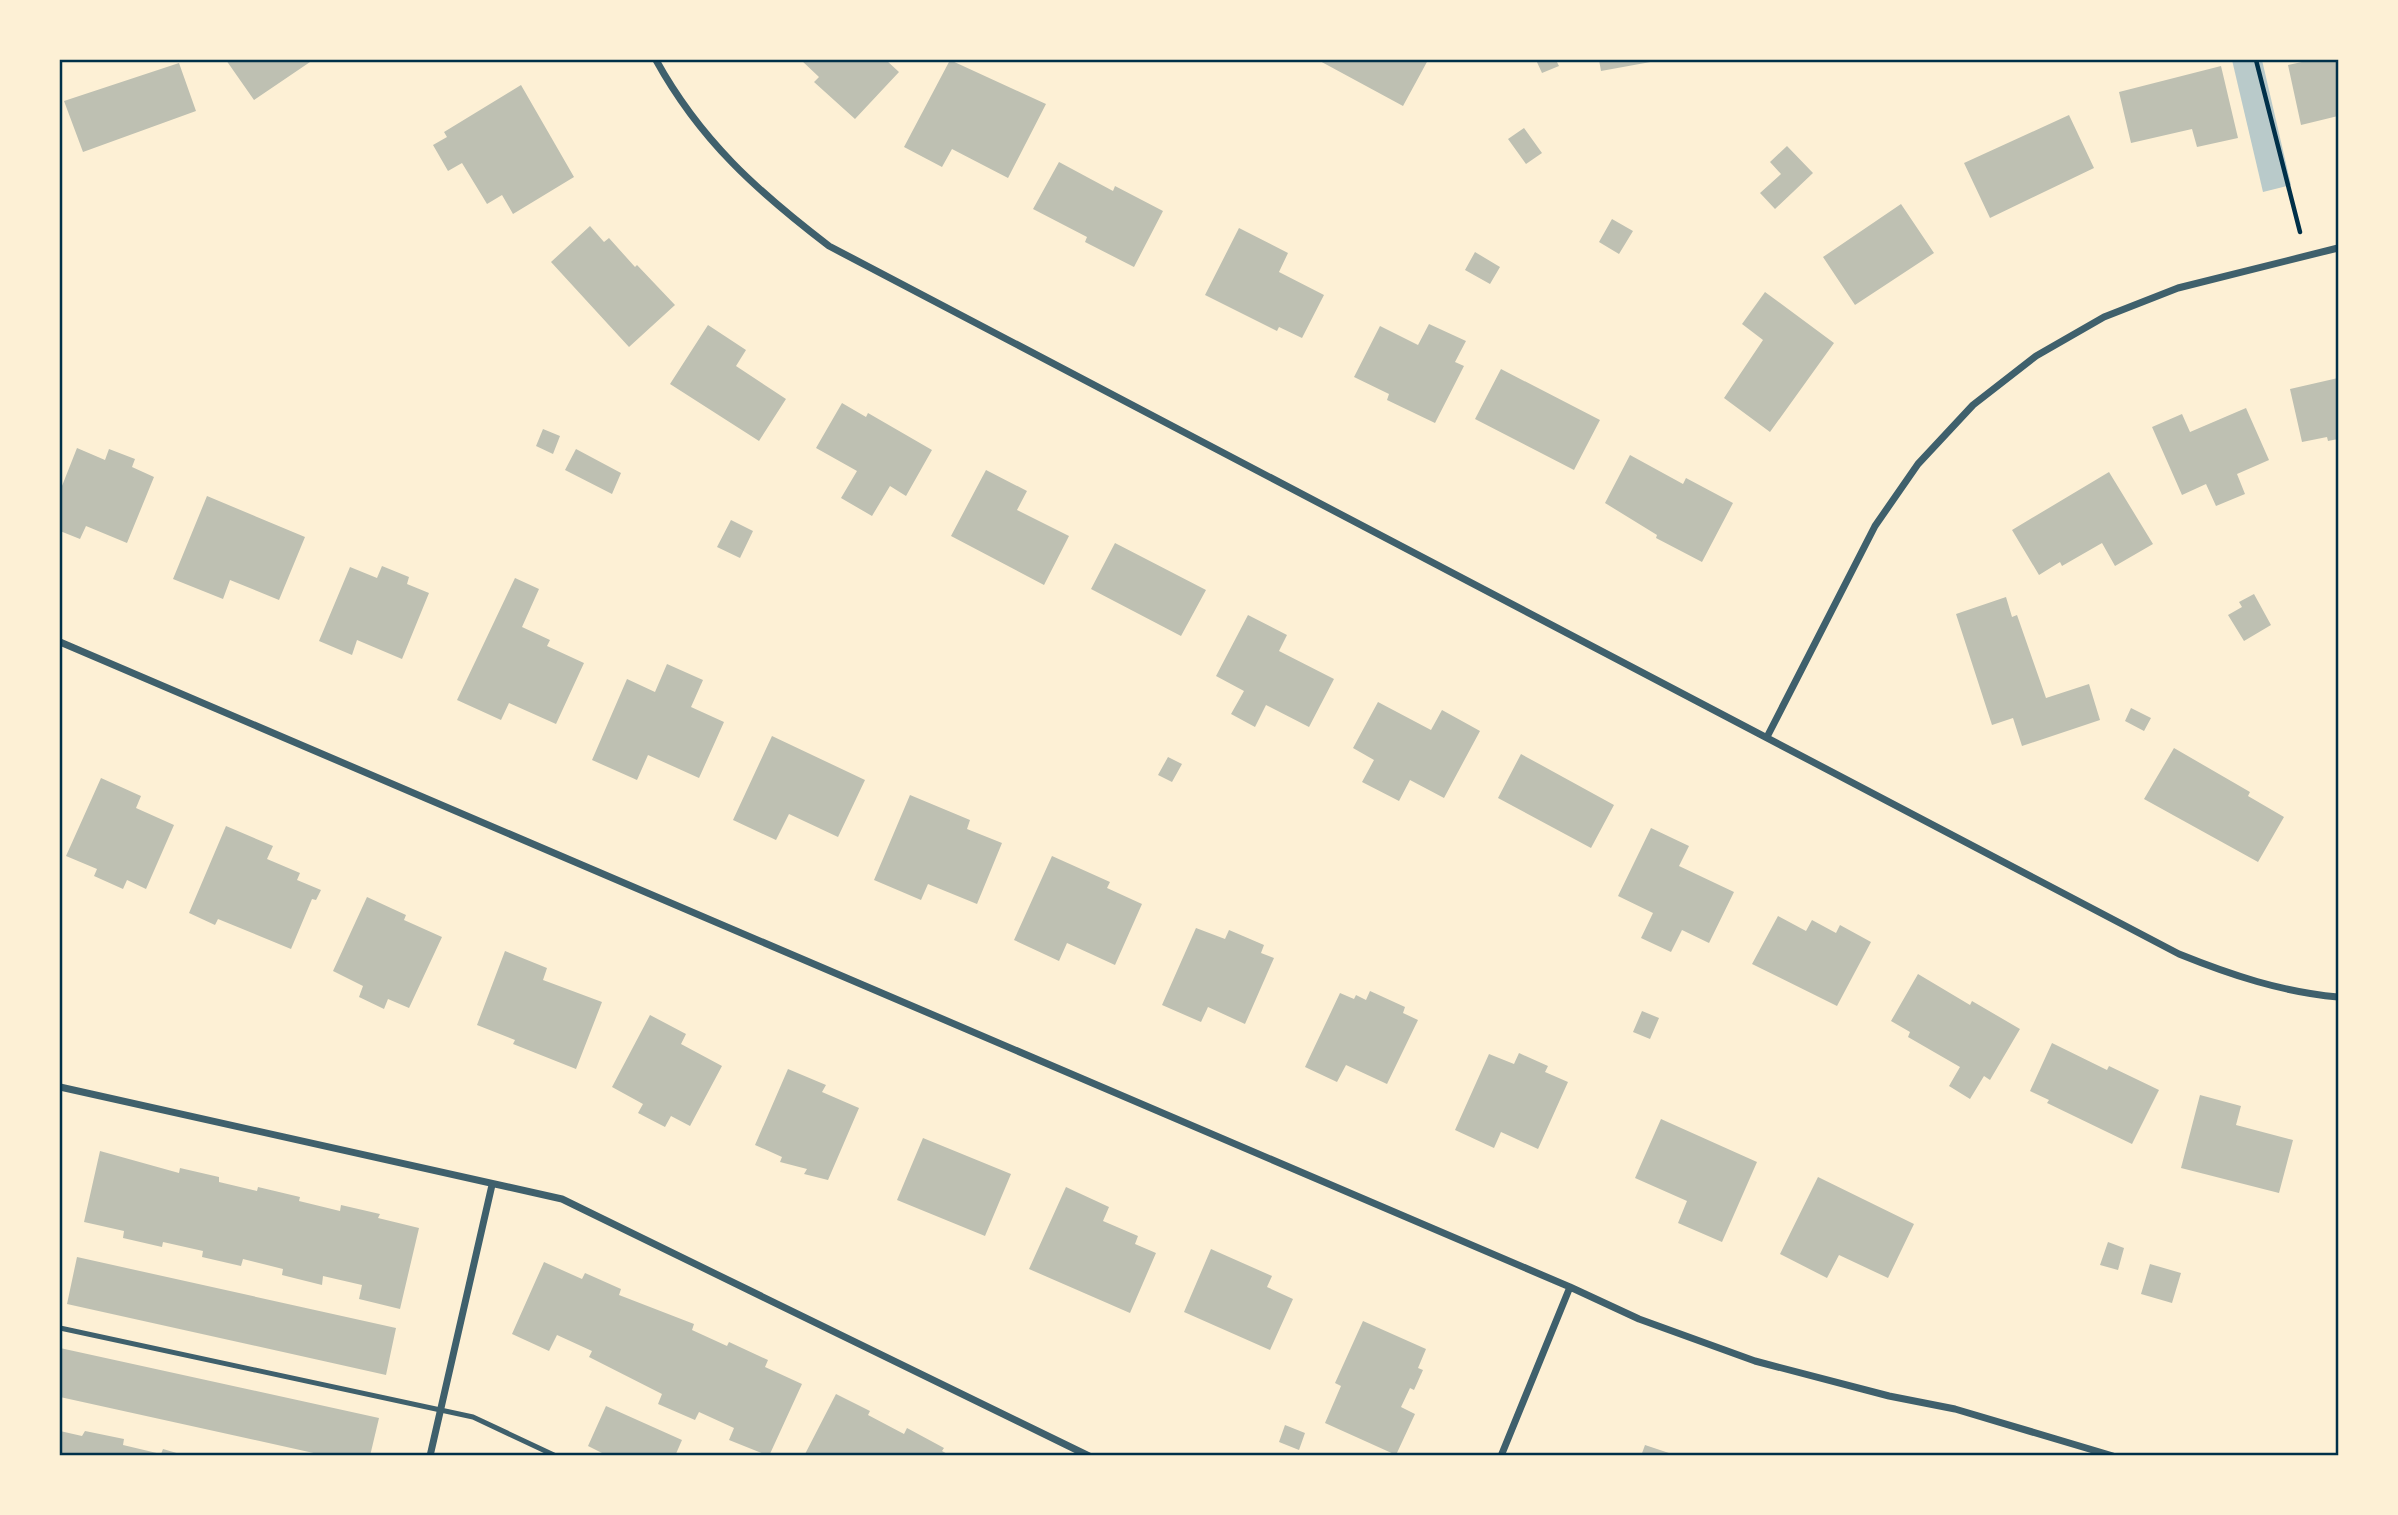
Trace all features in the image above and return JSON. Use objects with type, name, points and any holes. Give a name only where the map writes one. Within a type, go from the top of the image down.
[{"type":"street","points":[[656,60],[670,85],[711,142],[764,197],[829,246],[2179,954],[2239,978],[2307,994],[2339,997]]},
{"type":"street","points":[[1767,737],[1875,526],[1918,464],[1973,405],[2036,356],[2104,317],[2178,288],[2339,248]]},
{"type":"street","points":[[60,642],[1570,1287],[1639,1319],[1755,1361],[1888,1396],[1955,1409],[2113,1455]]},
{"type":"street","points":[[60,1087],[562,1199],[1089,1455]]},
{"type":"street","points":[[430,1455],[492,1185]]},
{"type":"street","points":[[1501,1455],[1570,1287]]},
{"type":"lane","points":[[60,1328],[483,1420],[556,1455]]},
{"type":"path","points":[[2256,60],[2308,256]]},
{"type":"shaded area","points":[[2232,60],[2262,60],[2291,185],[2263,192]]},
{"type":"building","points":[[226,60],[313,60],[254,100]]},
{"type":"building","points":[[801,60],[886,60],[899,72],[855,119],[814,82],[819,77]]},
{"type":"building","points":[[950,60],[1046,104],[1008,178],[952,149],[942,167],[904,147]]},
{"type":"building","points":[[1318,60],[1428,60],[1403,106]]},
{"type":"building","points":[[1536,60],[1556,60],[1559,66],[1542,73]]},
{"type":"building","points":[[1599,60],[1656,60],[1656,61],[1601,71]]},
{"type":"building","points":[[2311,60],[2338,60],[2338,116],[2301,125],[2288,65]]},
{"type":"building","points":[[179,63],[196,111],[83,152],[64,101]]},
{"type":"building","points":[[2221,66],[2238,138],[2197,147],[2192,129],[2131,143],[2119,92]]},
{"type":"building","points":[[521,85],[574,177],[513,214],[502,195],[487,204],[462,163],[448,171],[433,145],[447,137],[444,132]]},
{"type":"building","points":[[2069,115],[2094,168],[1990,218],[1964,163]]},
{"type":"building","points":[[1524,128],[1542,153],[1526,164],[1508,139]]},
{"type":"building","points":[[1787,146],[1813,173],[1775,209],[1760,193],[1781,174],[1770,162]]},
{"type":"building","points":[[1059,162],[1113,191],[1115,186],[1163,211],[1134,267],[1085,242],[1087,237],[1033,209]]},
{"type":"building","points":[[1901,204],[1934,253],[1855,305],[1823,257]]},
{"type":"building","points":[[1612,219],[1633,231],[1619,254],[1599,242]]},
{"type":"building","points":[[590,226],[604,242],[609,238],[675,305],[629,347],[551,262]]},
{"type":"building","points":[[1239,228],[1288,253],[1279,272],[1324,295],[1302,338],[1279,327],[1277,331],[1205,295]]},
{"type":"building","points":[[1475,252],[1500,267],[1490,284],[1465,270]]},
{"type":"building","points":[[1765,292],[1834,343],[1770,432],[1724,398],[1763,340],[1742,324]]},
{"type":"building","points":[[1429,324],[1466,341],[1455,362],[1464,366],[1435,423],[1387,400],[1389,394],[1354,377],[1380,326],[1418,345]]},
{"type":"building","points":[[708,325],[746,350],[736,366],[786,399],[759,441],[670,384]]},
{"type":"building","points":[[1501,369],[1600,420],[1574,470],[1475,419]]},
{"type":"building","points":[[2338,378],[2338,439],[2328,441],[2327,437],[2302,442],[2290,389]]},
{"type":"building","points":[[842,403],[866,417],[868,413],[932,450],[906,496],[890,486],[872,516],[841,498],[857,471],[816,448]]},
{"type":"building","points":[[2246,408],[2269,460],[2237,474],[2245,494],[2216,506],[2206,484],[2182,495],[2152,427],[2182,414],[2190,432]]},
{"type":"building","points":[[543,429],[560,436],[553,454],[536,446]]},
{"type":"building","points":[[77,448],[105,460],[109,449],[135,459],[132,467],[154,477],[127,543],[86,526],[80,539],[60,531],[60,491]]},
{"type":"building","points":[[576,449],[621,473],[612,494],[565,470]]},
{"type":"building","points":[[1630,455],[1683,484],[1686,478],[1733,503],[1702,562],[1656,538],[1657,535],[1605,503]]},
{"type":"building","points":[[986,470],[1027,491],[1017,510],[1069,536],[1044,585],[951,536]]},
{"type":"building","points":[[2109,472],[2153,544],[2115,566],[2102,543],[2062,566],[2060,562],[2039,575],[2012,530]]},
{"type":"building","points":[[207,496],[305,537],[279,600],[230,580],[223,599],[173,579]]},
{"type":"building","points":[[731,520],[753,531],[740,558],[717,547]]},
{"type":"building","points":[[1115,543],[1206,590],[1181,636],[1091,589]]},
{"type":"building","points":[[382,566],[409,577],[407,584],[429,593],[402,659],[357,640],[352,655],[319,641],[350,567],[377,578]]},
{"type":"building","points":[[515,578],[539,589],[522,627],[550,640],[547,646],[584,663],[556,724],[509,703],[501,720],[457,700]]},
{"type":"building","points":[[2254,594],[2271,625],[2244,641],[2228,615],[2242,607],[2239,602]]},
{"type":"building","points":[[2006,597],[2012,617],[2017,615],[2046,698],[2089,684],[2100,720],[2022,746],[2013,718],[1992,725],[1956,614]]},
{"type":"building","points":[[1248,615],[1287,635],[1279,651],[1334,679],[1309,727],[1266,705],[1255,727],[1231,714],[1244,691],[1216,676]]},
{"type":"building","points":[[667,664],[703,680],[691,707],[724,722],[699,778],[648,755],[637,780],[592,760],[627,679],[655,692]]},
{"type":"building","points":[[1378,702],[1431,730],[1442,710],[1480,731],[1444,798],[1410,780],[1399,801],[1362,782],[1374,760],[1353,748]]},
{"type":"building","points":[[2131,708],[2151,718],[2144,731],[2125,721]]},
{"type":"building","points":[[772,736],[865,780],[838,837],[789,814],[776,840],[733,820]]},
{"type":"building","points":[[2174,748],[2250,792],[2248,796],[2284,817],[2258,862],[2144,799]]},
{"type":"building","points":[[1521,754],[1614,805],[1591,848],[1498,798]]},
{"type":"building","points":[[1168,757],[1182,764],[1172,782],[1158,775]]},
{"type":"building","points":[[101,778],[141,796],[136,808],[174,825],[146,889],[127,880],[123,889],[94,876],[97,869],[66,856]]},
{"type":"building","points":[[910,795],[970,820],[967,829],[1002,843],[977,904],[928,884],[921,900],[874,880]]},
{"type":"building","points":[[226,826],[273,846],[267,859],[300,873],[297,880],[321,890],[316,900],[312,899],[291,949],[218,919],[215,925],[189,913]]},
{"type":"building","points":[[1651,828],[1689,846],[1679,866],[1734,892],[1709,943],[1682,930],[1671,952],[1641,938],[1653,913],[1618,896]]},
{"type":"building","points":[[1052,856],[1110,882],[1107,888],[1142,904],[1115,965],[1067,943],[1059,961],[1014,940]]},
{"type":"building","points":[[367,897],[406,915],[404,920],[442,937],[409,1008],[388,999],[384,1009],[359,997],[363,986],[333,971]]},
{"type":"building","points":[[1778,916],[1806,931],[1812,920],[1836,933],[1840,925],[1871,942],[1837,1006],[1752,964]]},
{"type":"building","points":[[1196,928],[1225,939],[1229,930],[1264,945],[1261,953],[1274,958],[1245,1024],[1208,1007],[1201,1022],[1162,1005]]},
{"type":"building","points":[[505,951],[547,968],[543,980],[602,1002],[576,1069],[513,1044],[515,1040],[477,1025]]},
{"type":"building","points":[[1918,974],[1970,1005],[1972,1001],[2020,1029],[1990,1080],[1984,1076],[1970,1099],[1949,1086],[1960,1067],[1908,1037],[1910,1032],[1891,1021]]},
{"type":"building","points":[[1370,991],[1405,1007],[1403,1013],[1418,1020],[1387,1084],[1346,1065],[1337,1082],[1305,1067],[1340,993],[1354,999],[1356,995],[1366,1000]]},
{"type":"building","points":[[1642,1011],[1659,1018],[1650,1039],[1633,1032]]},
{"type":"building","points":[[650,1015],[686,1034],[681,1044],[722,1066],[690,1126],[671,1116],[665,1127],[638,1113],[643,1104],[612,1087]]},
{"type":"building","points":[[2052,1043],[2107,1070],[2109,1066],[2159,1090],[2132,1144],[2047,1103],[2049,1100],[2030,1091]]},
{"type":"building","points":[[1519,1053],[1548,1066],[1545,1072],[1568,1082],[1538,1149],[1501,1132],[1494,1148],[1455,1130],[1489,1054],[1514,1064]]},
{"type":"building","points":[[788,1069],[826,1085],[822,1092],[859,1108],[828,1180],[804,1174],[807,1169],[780,1162],[782,1157],[755,1145]]},
{"type":"building","points":[[2200,1095],[2241,1106],[2236,1125],[2293,1140],[2279,1193],[2181,1168]]},
{"type":"building","points":[[1661,1119],[1757,1162],[1722,1242],[1678,1223],[1687,1201],[1635,1178]]},
{"type":"building","points":[[923,1138],[1011,1174],[985,1236],[897,1200]]},
{"type":"building","points":[[100,1151],[179,1173],[180,1168],[219,1177],[219,1182],[257,1191],[258,1187],[300,1197],[299,1201],[340,1211],[341,1205],[380,1214],[378,1218],[419,1228],[400,1309],[359,1299],[362,1285],[323,1276],[322,1285],[282,1275],[283,1269],[243,1259],[241,1266],[202,1257],[203,1251],[163,1242],[162,1247],[123,1238],[124,1231],[84,1222]]},
{"type":"building","points":[[1818,1177],[1914,1224],[1888,1278],[1839,1255],[1827,1278],[1780,1254]]},
{"type":"building","points":[[1066,1187],[1109,1207],[1103,1221],[1138,1236],[1135,1244],[1156,1253],[1130,1313],[1029,1269]]},
{"type":"building","points":[[2108,1242],[2124,1248],[2118,1270],[2100,1265]]},
{"type":"building","points":[[1211,1249],[1272,1276],[1267,1287],[1293,1299],[1270,1350],[1184,1312]]},
{"type":"building","points":[[77,1257],[396,1328],[386,1375],[67,1304]]},
{"type":"building","points":[[544,1262],[582,1279],[585,1273],[621,1289],[619,1295],[694,1324],[692,1330],[727,1346],[729,1342],[768,1360],[765,1367],[802,1384],[769,1456],[729,1440],[734,1428],[699,1412],[695,1420],[658,1404],[662,1394],[589,1357],[592,1351],[557,1335],[549,1351],[512,1334]]},
{"type":"building","points":[[2150,1264],[2181,1273],[2172,1303],[2141,1294]]},
{"type":"building","points":[[1363,1321],[1426,1349],[1418,1368],[1423,1370],[1414,1390],[1410,1388],[1401,1407],[1415,1414],[1396,1455],[1325,1423],[1341,1386],[1335,1383]]},
{"type":"building","points":[[60,1348],[379,1418],[370,1456],[327,1456],[60,1397]]},
{"type":"building","points":[[836,1394],[870,1411],[868,1415],[904,1434],[907,1428],[944,1448],[942,1451],[951,1456],[804,1456]]},
{"type":"building","points":[[606,1406],[682,1440],[675,1456],[608,1456],[588,1446]]},
{"type":"building","points":[[1285,1425],[1305,1433],[1299,1450],[1279,1442]]},
{"type":"building","points":[[60,1431],[82,1436],[85,1431],[124,1439],[123,1445],[161,1454],[163,1449],[187,1456],[60,1456]]},
{"type":"building","points":[[1645,1445],[1675,1455],[1641,1456]]}]
